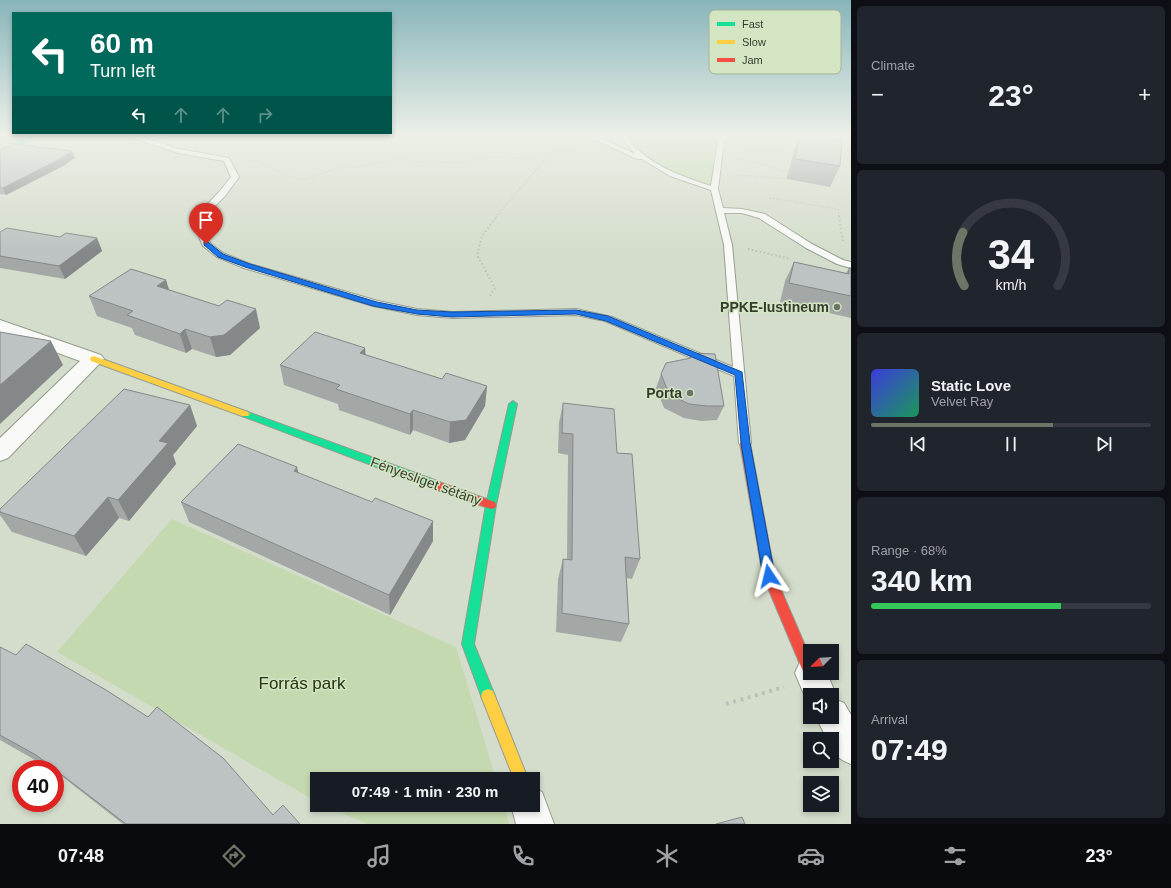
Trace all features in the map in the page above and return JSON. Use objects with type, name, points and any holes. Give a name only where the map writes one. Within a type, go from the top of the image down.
[{"type":"street","name":"Fényesliget sétány","points":[[0,326],[94,358],[491,505],[468,644],[518,772]]},
{"type":"street","points":[[0,452],[94,358]]},
{"type":"street","points":[[491,505],[513,404]]},
{"type":"street","points":[[745,443],[769,576],[803,656]]},
{"type":"street","points":[[837,724],[851,747]]},
{"type":"street","points":[[531,812],[535,824]]},
{"type":"lane","points":[[233,172],[235,177],[222,194],[205,211],[200,230],[206,244],[220,255],[247,266],[376,304],[417,312],[452,315],[576,312],[608,319],[739,374]]},
{"type":"lane","points":[[669,172],[685,180],[714,189]]},
{"type":"lane","points":[[715,173],[714,189],[728,245],[745,443]]},
{"type":"lane","points":[[719,210],[742,211],[762,216],[809,246],[840,262],[851,265]]},
{"type":"path","points":[[281,172],[302,180],[325,172]]},
{"type":"path","points":[[452,315],[475,307],[489,298],[495,288],[477,255],[482,236],[500,212],[534,172]]},
{"type":"path","points":[[684,172],[685,180]]},
{"type":"path","points":[[715,173],[787,179]]},
{"type":"path","points":[[768,198],[838,209],[844,246]]},
{"type":"path","points":[[728,245],[793,259]]},
{"type":"path","points":[[726,704],[813,680]]},
{"type":"green space","points":[[673,172],[716,172],[714,189]]},
{"type":"green space","name":"Forrás park","points":[[172,519],[456,647],[494,772],[310,772],[310,798],[57,652]]},
{"type":"green space","points":[[339,812],[506,812],[509,824],[367,824]]},
{"type":"building","points":[[0,172],[34,172],[3,188],[0,188]]},
{"type":"building","points":[[7,228],[60,237],[66,233],[97,238],[59,266],[0,256],[0,232]]},
{"type":"building","points":[[794,262],[849,274],[849,268],[851,268],[851,296],[789,283]]},
{"type":"building","points":[[131,269],[166,280],[157,286],[219,306],[227,300],[256,309],[224,335],[210,337],[185,329],[180,334],[127,315],[133,311],[89,296]]},
{"type":"building","points":[[0,332],[51,341],[0,385]]},
{"type":"building","points":[[315,332],[365,348],[360,353],[442,379],[446,373],[487,386],[466,420],[450,422],[413,410],[410,414],[336,389],[340,385],[280,365]]},
{"type":"building","points":[[691,353],[715,354],[724,406],[689,404],[669,394],[661,374],[666,363],[691,358]]},
{"type":"building","points":[[124,389],[190,405],[159,441],[168,443],[118,500],[108,497],[74,536],[0,512],[0,509]]},
{"type":"building","points":[[563,403],[614,409],[617,453],[632,454],[640,559],[625,557],[629,624],[562,613],[563,559],[572,560],[573,434],[562,433]]},
{"type":"building","points":[[238,444],[297,467],[294,471],[372,502],[375,498],[433,521],[389,595],[181,502]]},
{"type":"building","points":[[26,644],[106,690],[148,717],[157,707],[223,758],[273,815],[283,805],[300,824],[126,824],[64,776],[64,760],[43,760],[0,735],[0,647],[16,655]]},
{"type":"building","points":[[742,817],[745,824],[716,824]]},
{"type":"traffic: fast","points":[[488,696],[468,644],[491,505],[513,404]]},
{"type":"traffic: fast","points":[[245,414],[436,485]]},
{"type":"traffic: slow","points":[[94,359],[245,414]]},
{"type":"traffic: slow","points":[[488,696],[518,772]]},
{"type":"traffic: jam","points":[[745,443],[769,576],[803,656]]},
{"type":"traffic: jam","points":[[436,485],[491,505]]},
{"type":"place","name":"PPKE-Iustineum","points":[[837,307]]},
{"type":"place","name":"Porta","points":[[690,393]]},
{"type":"route","points":[[206,244],[220,255],[247,266],[376,304],[417,312],[452,315],[576,312],[608,319],[739,374],[745,443],[769,576]]}]
